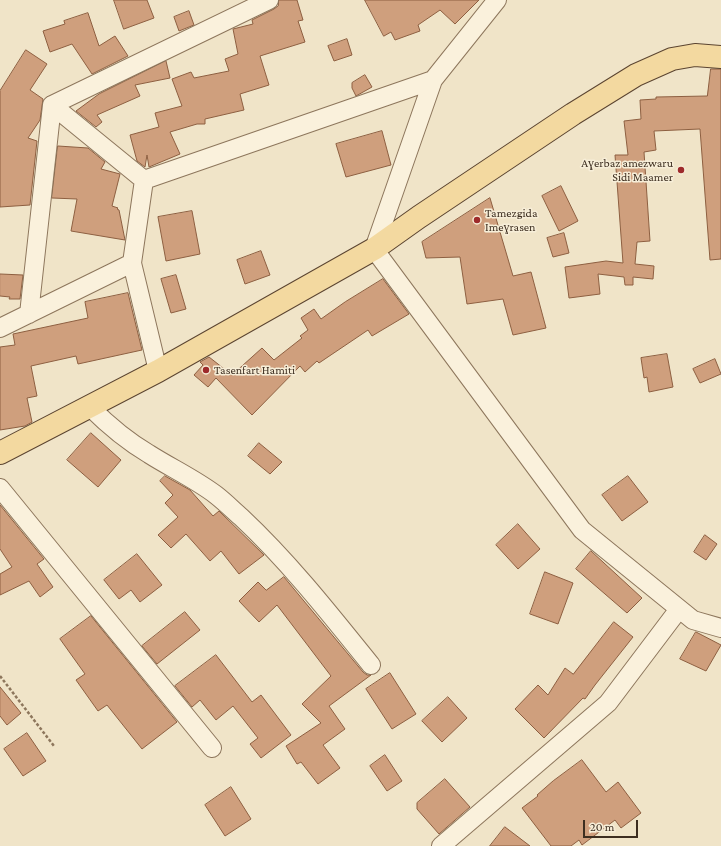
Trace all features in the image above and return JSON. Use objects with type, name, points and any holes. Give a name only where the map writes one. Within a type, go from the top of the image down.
[{"type":"main road","points":[[0,454],[158,371],[374,249],[566,119],[636,75],[672,58],[695,55],[721,57]]},
{"type":"street","points":[[52,104],[269,0]]},
{"type":"street","points":[[497,0],[433,80],[374,249],[582,530],[693,620],[721,628]]},
{"type":"street","points":[[144,180],[433,80]]},
{"type":"street","points":[[52,104],[144,180]]},
{"type":"street","points":[[29,314],[52,104]]},
{"type":"street","points":[[144,180],[132,263],[158,371]]},
{"type":"street","points":[[0,328],[132,263]]},
{"type":"street","points":[[90,407],[106,423],[132,443],[202,485],[251,526],[281,556],[371,665]]},
{"type":"street","points":[[0,488],[212,748]]},
{"type":"street","points":[[441,846],[608,703],[679,609]]},
{"type":"path","points":[[0,676],[54,746]]},
{"type":"building","points":[[114,0],[147,0],[154,18],[124,29]]},
{"type":"building","points":[[279,0],[297,0],[303,20],[298,21],[305,42],[260,56],[269,85],[240,94],[244,110],[205,119],[205,124],[197,124],[170,132],[180,154],[149,167],[147,155],[145,167],[137,161],[130,135],[159,127],[155,113],[182,106],[172,79],[191,72],[194,78],[229,71],[225,59],[238,54],[233,29],[253,24],[252,20],[278,6]]},
{"type":"building","points":[[365,0],[479,0],[455,24],[440,10],[418,25],[420,31],[395,40],[391,32],[384,36]]},
{"type":"building","points":[[189,11],[194,25],[179,31],[174,17]]},
{"type":"building","points":[[88,13],[99,46],[115,36],[128,56],[92,74],[72,44],[50,52],[43,31],[65,24],[64,21]]},
{"type":"building","points":[[347,39],[352,55],[334,61],[328,46]]},
{"type":"building","points":[[26,50],[47,64],[30,90],[43,99],[40,120],[28,138],[37,141],[30,205],[0,207],[0,91]]},
{"type":"building","points":[[166,61],[170,78],[135,85],[140,96],[97,115],[102,122],[96,127],[76,111],[99,94]]},
{"type":"building","points":[[711,69],[721,69],[721,259],[710,260],[700,129],[654,131],[656,150],[644,152],[650,241],[637,242],[635,264],[654,266],[653,279],[633,277],[633,285],[625,285],[624,277],[598,274],[600,294],[569,298],[565,267],[606,261],[623,263],[615,155],[628,155],[624,121],[641,119],[640,100],[656,99],[656,97],[707,96]]},
{"type":"building","points":[[365,75],[372,87],[356,96],[352,88],[352,83]]},
{"type":"building","points":[[382,131],[391,165],[346,177],[336,144]]},
{"type":"building","points":[[58,146],[88,148],[105,162],[101,169],[120,174],[112,206],[118,208],[117,209],[119,210],[125,240],[71,231],[77,199],[52,198]]},
{"type":"building","points":[[561,186],[578,221],[559,231],[542,196]]},
{"type":"building","points":[[490,198],[513,276],[531,272],[546,328],[513,335],[503,299],[467,304],[460,257],[426,258],[422,242]]},
{"type":"building","points":[[192,211],[200,254],[166,261],[158,217]]},
{"type":"building","points":[[564,233],[569,253],[553,257],[547,238]]},
{"type":"building","points":[[261,251],[270,275],[245,284],[237,260]]},
{"type":"building","points":[[0,274],[23,275],[20,299],[9,299],[10,297],[0,296]]},
{"type":"building","points":[[176,275],[186,309],[171,313],[161,279]]},
{"type":"building","points":[[383,279],[409,314],[372,336],[368,330],[319,363],[317,361],[305,372],[300,366],[252,415],[216,378],[208,387],[194,375],[203,365],[200,362],[209,357],[232,375],[262,348],[274,360],[302,338],[300,336],[308,330],[301,318],[314,309],[321,319],[345,302]]},
{"type":"building","points":[[128,293],[142,350],[78,364],[76,356],[31,366],[37,396],[27,398],[32,422],[25,426],[0,430],[0,347],[15,345],[13,334],[88,318],[85,302]]},
{"type":"building","points":[[667,354],[673,387],[649,392],[647,377],[644,378],[641,358]]},
{"type":"building","points":[[715,359],[721,374],[700,383],[693,369]]},
{"type":"building","points":[[91,433],[121,460],[98,487],[67,460]]},
{"type":"building","points":[[259,443],[282,462],[270,474],[248,456]]},
{"type":"building","points":[[165,476],[190,490],[213,516],[219,511],[264,555],[239,574],[221,551],[210,561],[186,534],[171,548],[158,535],[178,517],[165,503],[173,495],[160,481]]},
{"type":"building","points":[[628,476],[648,502],[622,521],[602,495]]},
{"type":"building","points":[[0,505],[44,559],[37,564],[53,587],[40,597],[29,581],[0,595],[0,574],[12,567],[0,549]]},
{"type":"building","points":[[518,524],[540,549],[518,569],[496,545]]},
{"type":"building","points":[[705,535],[717,544],[706,560],[694,552]]},
{"type":"building","points":[[591,551],[642,598],[627,613],[576,569]]},
{"type":"building","points":[[137,554],[162,585],[140,602],[131,590],[119,599],[104,580]]},
{"type":"building","points":[[545,572],[573,583],[558,624],[530,614]]},
{"type":"building","points":[[284,577],[363,672],[367,675],[371,675],[329,706],[345,729],[323,745],[340,768],[318,784],[301,762],[297,764],[286,746],[321,723],[302,704],[331,676],[277,605],[259,622],[239,601],[258,582],[266,590]]},
{"type":"building","points":[[185,612],[200,630],[157,664],[142,646]]},
{"type":"building","points":[[91,616],[177,722],[142,749],[107,705],[98,711],[76,680],[85,674],[60,639]]},
{"type":"building","points":[[614,622],[633,637],[585,699],[583,698],[544,738],[515,709],[538,685],[548,695],[565,668],[573,674]]},
{"type":"building","points":[[696,632],[721,645],[706,671],[680,659]]},
{"type":"building","points":[[216,655],[252,702],[261,695],[291,735],[261,758],[250,744],[258,738],[233,706],[216,720],[200,700],[192,707],[175,686]]},
{"type":"building","points":[[390,673],[416,714],[392,729],[366,689]]},
{"type":"building","points":[[0,687],[21,713],[7,725],[0,716]]},
{"type":"building","points":[[448,697],[467,718],[442,742],[422,721]]},
{"type":"building","points":[[27,733],[46,761],[23,776],[4,749]]},
{"type":"building","points":[[385,755],[402,781],[387,791],[370,766]]},
{"type":"building","points":[[582,760],[606,792],[618,782],[641,813],[621,828],[615,820],[582,845],[579,840],[571,846],[551,846],[522,808],[538,796],[537,795],[553,781]]},
{"type":"building","points":[[445,779],[470,807],[439,834],[417,809],[417,803]]},
{"type":"building","points":[[231,787],[251,819],[225,836],[205,805]]},
{"type":"building","points":[[505,827],[530,846],[490,846]]},
{"type":"place","name":"Aɣerbaz amezwaru Sidi Maamer","points":[[681,170]]},
{"type":"place","name":"Tamezgida Imeɣrasen","points":[[477,220]]},
{"type":"place","name":"Tasenfart Hamiti","points":[[206,370]]}]
